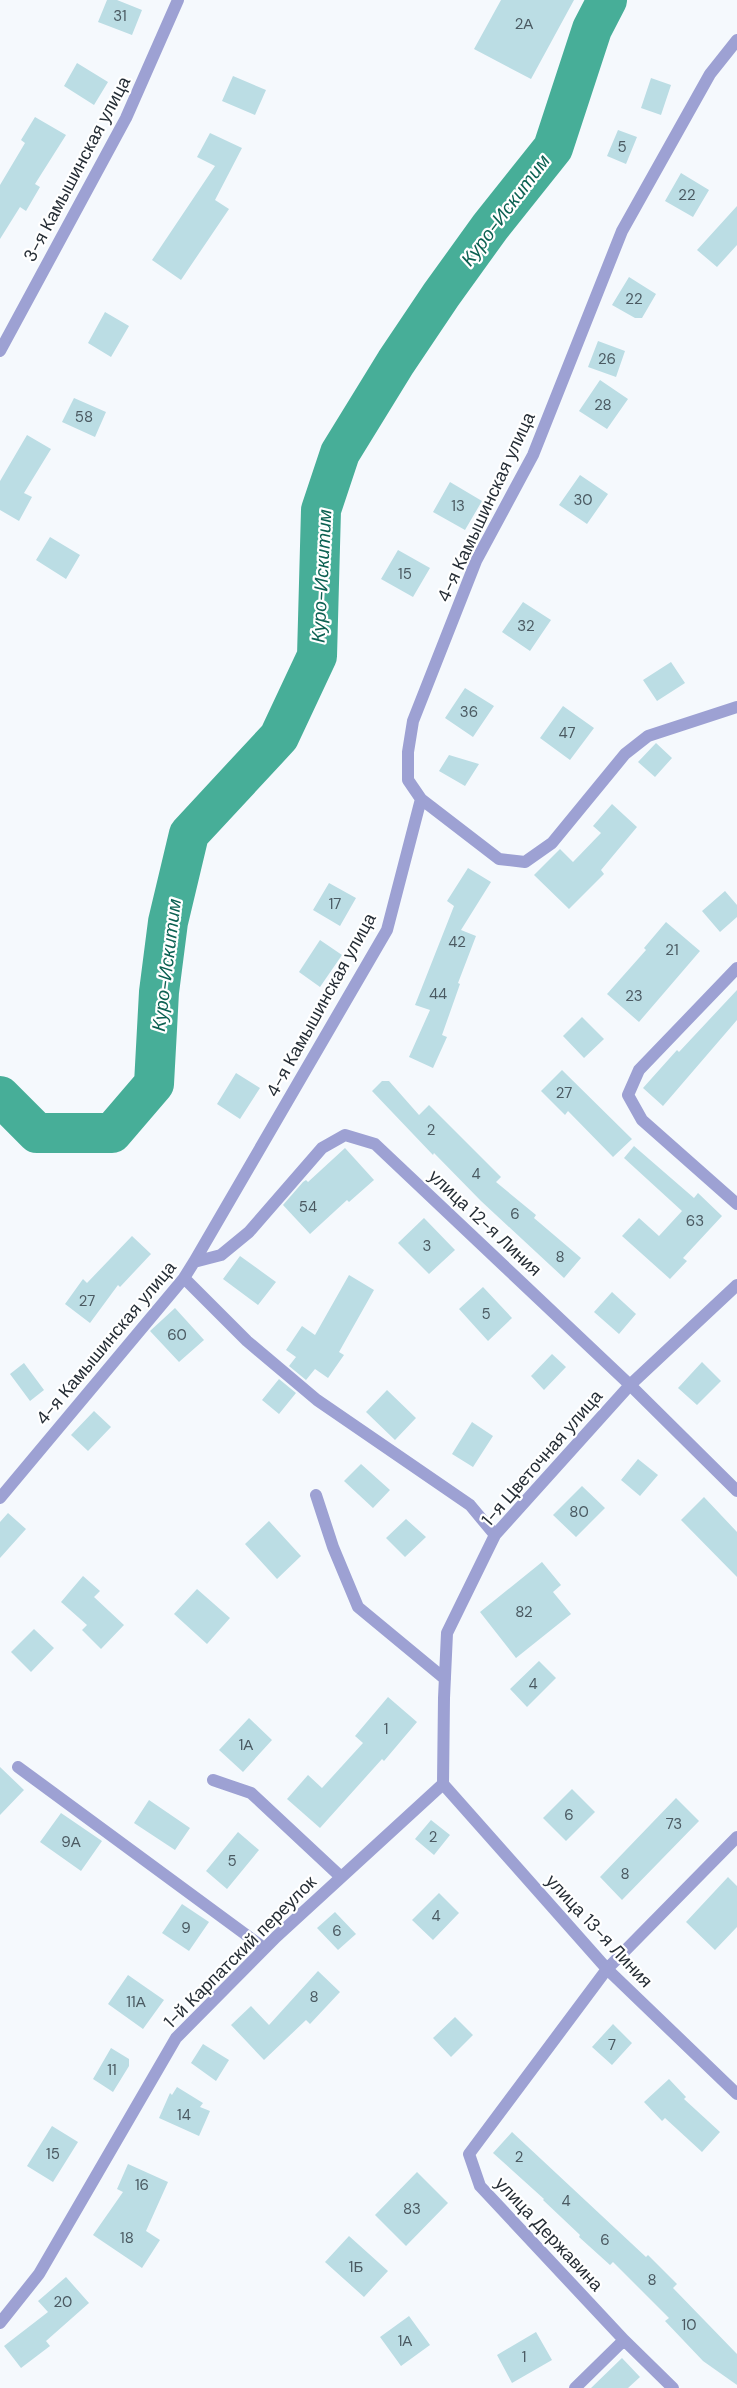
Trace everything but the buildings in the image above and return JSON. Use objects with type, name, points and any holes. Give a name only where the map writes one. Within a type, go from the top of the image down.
[{"type":"street","name":"3-я Камышинская улица","points":[[0,351],[126,118],[178,0]]},
{"type":"street","name":"4-я Камышинская улица","points":[[0,1498],[184,1278],[386,930],[421,799],[408,780],[408,752],[414,721],[476,561],[533,455],[622,231],[710,74],[737,40]]},
{"type":"street","points":[[421,799],[499,860],[525,862],[552,843],[625,754],[648,736],[737,706]]},
{"type":"street","points":[[737,968],[639,1070],[628,1095],[642,1120],[737,1204]]},
{"type":"street","name":"улица 12-я Линия","points":[[194,1262],[221,1254],[249,1232],[322,1148],[345,1135],[375,1144],[630,1385],[737,1491]]},
{"type":"street","points":[[184,1278],[247,1341],[317,1400],[470,1505],[495,1535]]},
{"type":"street","name":"1-я Цветочная улица","points":[[443,1784],[447,1633],[495,1535],[630,1385],[737,1285]]},
{"type":"street","points":[[316,1495],[333,1547],[358,1606],[445,1679]]},
{"type":"street","points":[[18,1767],[264,1948]]},
{"type":"street","points":[[213,1780],[251,1793],[341,1877]]},
{"type":"street","name":"1-й Карпатский переулок","points":[[0,2323],[39,2274],[176,2038],[264,1948],[443,1784]]},
{"type":"street","name":"улица 13-я Линия","points":[[443,1784],[607,1969],[737,2094]]},
{"type":"street","points":[[607,1969],[737,1838]]},
{"type":"street","name":"улица Державина","points":[[607,1969],[469,2154],[480,2186],[624,2340],[673,2388]]},
{"type":"street","points":[[575,2388],[624,2340]]},
{"type":"waterway","name":"Куро-Искитим","points":[[0,1096],[37,1133],[112,1133],[154,1084],[159,992],[168,922],[189,834],[279,737],[317,656],[321,510],[340,453],[396,362],[441,295],[490,227],[553,148],[592,29],[607,0]]}]
